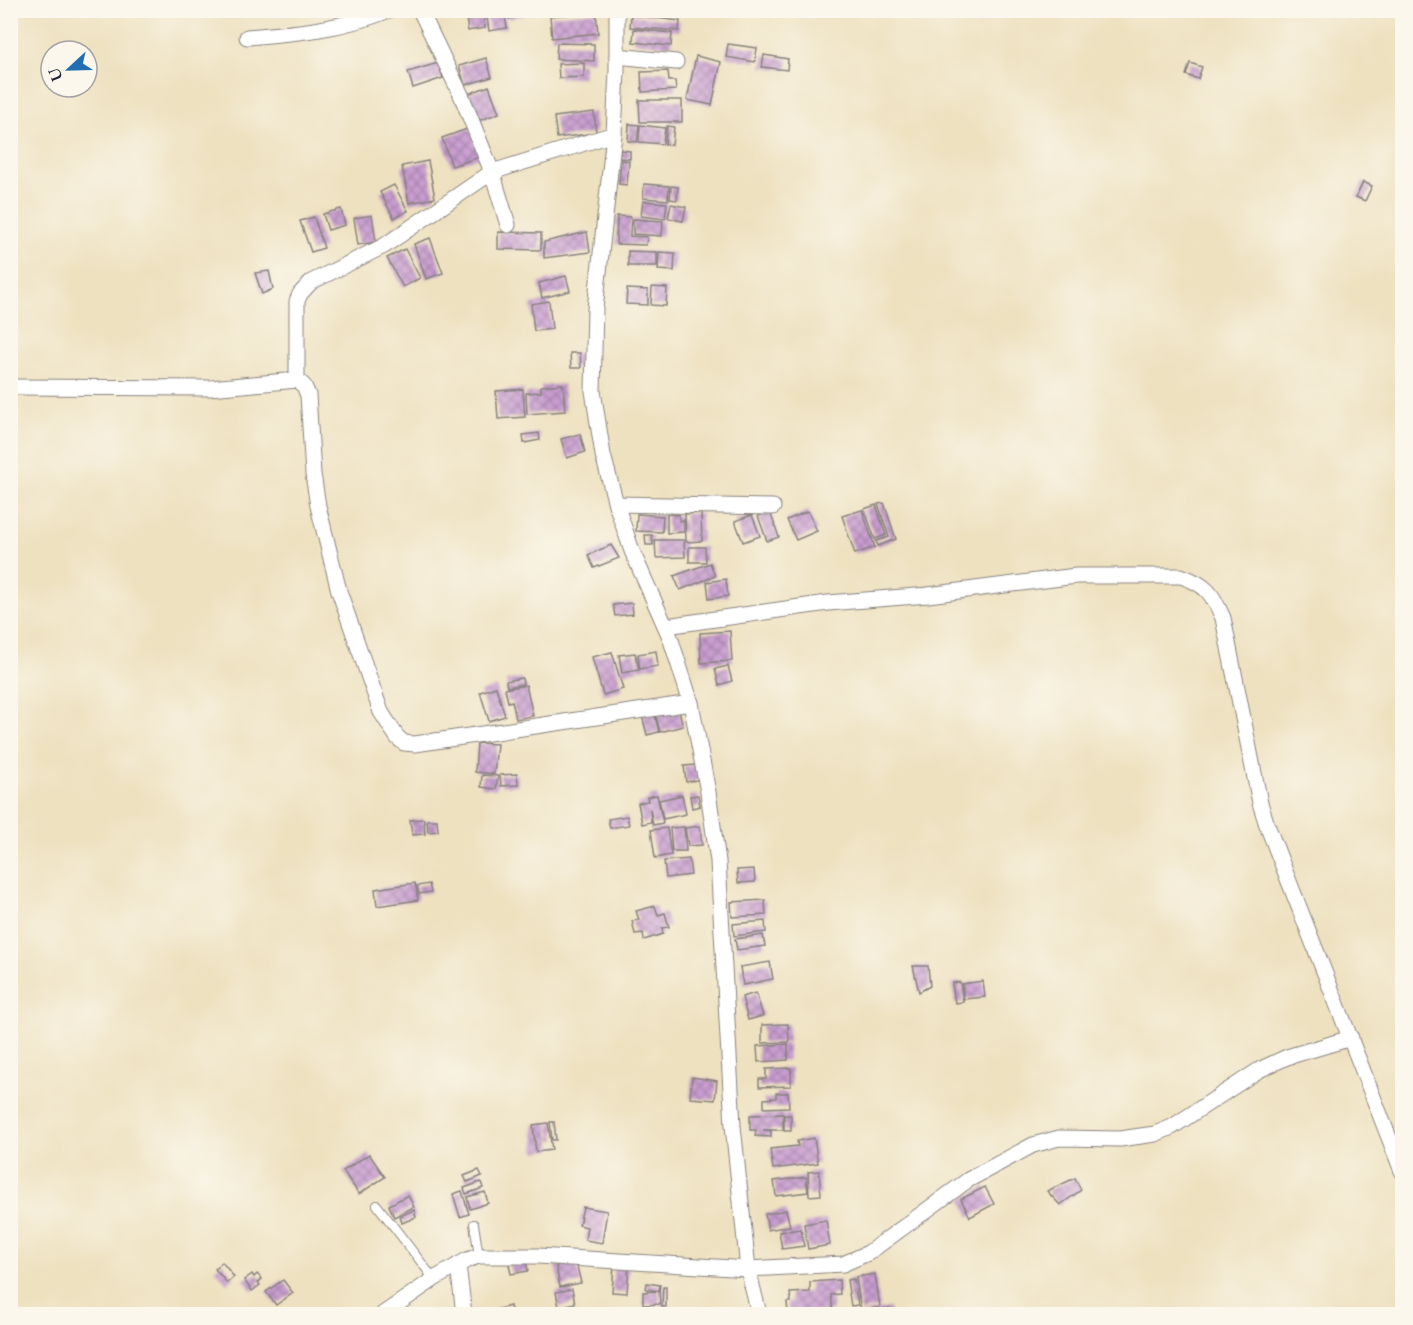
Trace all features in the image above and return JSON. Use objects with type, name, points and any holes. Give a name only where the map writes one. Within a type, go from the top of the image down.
[{"type":"street","points":[[247,37],[315,31],[371,18],[389,10]]},
{"type":"street","points":[[420,10],[462,97],[492,172],[508,225]]},
{"type":"street","points":[[617,10],[614,134],[596,309],[593,391],[603,455],[616,504],[632,551],[666,626],[691,703],[708,792],[718,861],[733,1126],[748,1269],[759,1314]]},
{"type":"street","points":[[617,56],[676,62]]},
{"type":"street","points":[[297,380],[297,301],[304,288],[318,277],[384,246],[492,172],[614,134]]},
{"type":"street","points":[[10,387],[210,388],[297,380],[304,386],[308,395],[313,474],[318,506],[339,591],[371,688],[386,722],[401,740],[415,744],[691,703]]},
{"type":"street","points":[[616,504],[773,507]]},
{"type":"street","points":[[666,626],[828,603],[928,595],[1076,576],[1180,576],[1197,582],[1212,593],[1223,618],[1260,803],[1267,825],[1402,1171]]},
{"type":"street","points":[[383,1314],[434,1279],[478,1256],[537,1256],[748,1269],[829,1266],[856,1259],[868,1253],[954,1189],[1033,1145],[1059,1138],[1120,1139],[1155,1134],[1172,1127],[1259,1070],[1287,1057],[1351,1038]]},
{"type":"street","points":[[458,1265],[464,1314]]},
{"type":"lane","points":[[376,1205],[434,1279]]},
{"type":"lane","points":[[474,1224],[478,1256]]},
{"type":"building","points":[[465,10],[483,10],[485,28],[468,31]]},
{"type":"building","points":[[486,10],[504,10],[507,28],[489,31]]},
{"type":"building","points":[[507,10],[523,10],[524,15],[509,19]]},
{"type":"building","points":[[635,10],[654,10],[654,15],[635,13]]},
{"type":"building","points":[[596,12],[598,33],[552,38],[550,16]]},
{"type":"building","points":[[631,15],[680,21],[679,31],[630,27]]},
{"type":"building","points":[[634,29],[672,33],[671,46],[633,42]]},
{"type":"building","points":[[557,43],[594,44],[594,61],[556,59]]},
{"type":"building","points":[[728,44],[757,48],[755,62],[726,57]]},
{"type":"building","points":[[764,55],[788,59],[787,70],[762,67]]},
{"type":"building","points":[[696,56],[721,62],[712,105],[687,100]]},
{"type":"building","points":[[486,58],[492,77],[465,85],[459,66]]},
{"type":"building","points":[[438,63],[443,78],[413,88],[408,72]]},
{"type":"building","points":[[584,63],[584,77],[559,78],[558,64]]},
{"type":"building","points":[[1190,63],[1202,67],[1198,79],[1186,75]]},
{"type":"building","points":[[668,71],[669,81],[675,81],[676,90],[642,92],[641,72]]},
{"type":"building","points":[[489,86],[499,113],[478,121],[468,94]]},
{"type":"building","points":[[639,100],[682,100],[682,122],[640,122]]},
{"type":"building","points":[[594,112],[596,133],[557,138],[554,117]]},
{"type":"building","points":[[629,124],[639,125],[637,142],[628,141]]},
{"type":"building","points":[[640,125],[665,128],[663,144],[639,142]]},
{"type":"building","points":[[667,126],[674,127],[672,145],[665,144]]},
{"type":"building","points":[[470,128],[480,157],[452,166],[442,138]]},
{"type":"building","points":[[620,150],[630,151],[630,159],[619,158]]},
{"type":"building","points":[[621,160],[629,161],[627,185],[619,184]]},
{"type":"building","points":[[428,161],[435,198],[409,203],[402,166]]},
{"type":"building","points":[[1363,182],[1372,186],[1365,201],[1356,197]]},
{"type":"building","points":[[644,184],[669,186],[668,200],[643,198]]},
{"type":"building","points":[[394,185],[408,211],[394,218],[380,192]]},
{"type":"building","points":[[671,186],[678,187],[677,200],[670,199]]},
{"type":"building","points":[[643,201],[667,203],[665,219],[641,216]]},
{"type":"building","points":[[671,204],[686,207],[683,221],[668,218]]},
{"type":"building","points":[[341,209],[345,225],[328,230],[323,214]]},
{"type":"building","points":[[372,215],[376,242],[358,245],[354,218]]},
{"type":"building","points":[[617,216],[631,217],[630,236],[647,237],[646,245],[616,244]]},
{"type":"building","points":[[314,217],[324,248],[311,252],[300,221]]},
{"type":"building","points":[[633,219],[663,221],[662,236],[633,234]]},
{"type":"building","points":[[498,232],[541,233],[541,250],[498,249]]},
{"type":"building","points":[[587,232],[590,252],[544,258],[544,242]]},
{"type":"building","points":[[430,238],[443,273],[426,279],[414,244]]},
{"type":"building","points":[[405,249],[420,278],[403,287],[387,258]]},
{"type":"building","points":[[628,251],[657,252],[657,266],[628,266]]},
{"type":"building","points":[[659,252],[675,253],[674,271],[658,270]]},
{"type":"building","points":[[269,271],[273,289],[262,294],[255,273]]},
{"type":"building","points":[[566,276],[570,291],[542,298],[539,283]]},
{"type":"building","points":[[652,287],[667,288],[666,306],[651,305]]},
{"type":"building","points":[[627,289],[648,290],[648,305],[626,304]]},
{"type":"building","points":[[549,301],[552,329],[534,331],[531,304]]},
{"type":"building","points":[[570,353],[580,353],[581,368],[571,368]]},
{"type":"building","points":[[563,384],[565,411],[527,414],[526,393],[541,392],[541,386]]},
{"type":"building","points":[[523,389],[525,417],[498,419],[496,391]]},
{"type":"building","points":[[539,433],[540,440],[524,443],[523,435]]},
{"type":"building","points":[[580,434],[585,452],[567,458],[561,439]]},
{"type":"building","points":[[884,503],[896,539],[878,546],[876,541],[889,537],[878,504]]},
{"type":"building","points":[[876,505],[886,535],[875,539],[864,509]]},
{"type":"building","points":[[862,510],[875,547],[855,554],[842,516]]},
{"type":"building","points":[[808,511],[817,531],[796,540],[787,520]]},
{"type":"building","points":[[770,512],[779,537],[767,541],[758,516]]},
{"type":"building","points":[[701,513],[702,541],[686,542],[685,514]]},
{"type":"building","points":[[637,514],[663,516],[662,532],[636,531]]},
{"type":"building","points":[[667,514],[679,515],[679,521],[684,520],[684,532],[667,533]]},
{"type":"building","points":[[752,515],[760,536],[743,542],[735,521]]},
{"type":"building","points":[[645,535],[652,535],[653,545],[646,545]]},
{"type":"building","points":[[655,540],[684,540],[685,557],[656,558]]},
{"type":"building","points":[[611,545],[619,558],[594,568],[588,555]]},
{"type":"building","points":[[689,547],[705,547],[706,562],[689,562]]},
{"type":"building","points":[[710,563],[715,576],[680,590],[674,576]]},
{"type":"building","points":[[726,579],[728,596],[709,599],[707,582]]},
{"type":"building","points":[[632,603],[633,614],[615,616],[613,605]]},
{"type":"building","points":[[730,631],[732,661],[701,663],[700,633]]},
{"type":"building","points":[[656,651],[658,666],[640,669],[638,654]]},
{"type":"building","points":[[612,652],[623,689],[603,695],[592,657]]},
{"type":"building","points":[[635,653],[639,670],[622,673],[619,655]]},
{"type":"building","points":[[728,666],[732,681],[719,685],[715,669]]},
{"type":"building","points":[[522,678],[523,684],[507,687],[506,681]]},
{"type":"building","points":[[526,685],[533,716],[516,719],[512,701],[508,702],[505,689]]},
{"type":"building","points":[[496,687],[505,716],[489,721],[480,692]]},
{"type":"building","points":[[678,706],[683,726],[660,732],[655,713]]},
{"type":"building","points":[[654,712],[659,732],[647,735],[642,715]]},
{"type":"building","points":[[477,743],[497,744],[494,774],[475,772]]},
{"type":"building","points":[[696,765],[698,780],[686,782],[684,766]]},
{"type":"building","points":[[517,774],[518,785],[501,786],[500,775]]},
{"type":"building","points":[[482,775],[498,776],[496,789],[481,787]]},
{"type":"building","points":[[657,795],[663,823],[653,825],[650,809],[651,822],[642,824],[638,803],[648,801],[647,797]]},
{"type":"building","points":[[682,795],[686,814],[663,819],[659,800]]},
{"type":"building","points":[[698,795],[700,806],[692,808],[690,796]]},
{"type":"building","points":[[627,816],[629,825],[610,828],[608,819]]},
{"type":"building","points":[[424,819],[425,834],[412,835],[410,820]]},
{"type":"building","points":[[427,820],[437,820],[438,831],[428,832]]},
{"type":"building","points":[[700,826],[702,845],[688,846],[685,828]]},
{"type":"building","points":[[684,827],[686,851],[672,851],[670,828]]},
{"type":"building","points":[[667,828],[671,855],[655,858],[651,830]]},
{"type":"building","points":[[689,859],[691,875],[666,878],[664,861]]},
{"type":"building","points":[[754,869],[755,882],[738,883],[737,870]]},
{"type":"building","points":[[415,883],[418,900],[377,906],[375,889]]},
{"type":"building","points":[[429,884],[431,892],[419,894],[417,886]]},
{"type":"building","points":[[765,900],[766,915],[732,917],[731,902]]},
{"type":"building","points":[[655,906],[658,915],[665,913],[669,927],[662,928],[663,934],[644,940],[643,933],[635,934],[632,921],[639,920],[636,911]]},
{"type":"building","points":[[765,921],[766,932],[734,936],[733,924]]},
{"type":"building","points":[[763,935],[765,946],[737,950],[735,939]]},
{"type":"building","points":[[770,962],[773,979],[743,985],[740,967]]},
{"type":"building","points":[[913,966],[928,966],[930,986],[919,992]]},
{"type":"building","points":[[983,981],[985,997],[964,999],[962,984]]},
{"type":"building","points":[[960,982],[963,1002],[955,1003],[952,983]]},
{"type":"building","points":[[756,993],[763,1016],[748,1020],[742,997]]},
{"type":"building","points":[[788,1024],[789,1042],[762,1043],[762,1025]]},
{"type":"building","points":[[788,1044],[788,1060],[758,1062],[757,1046]]},
{"type":"building","points":[[791,1068],[791,1086],[759,1087],[759,1079],[766,1079],[766,1069]]},
{"type":"building","points":[[692,1077],[717,1081],[715,1100],[690,1098]]},
{"type":"building","points":[[776,1093],[788,1093],[789,1107],[764,1108],[764,1099],[776,1098]]},
{"type":"building","points":[[783,1114],[783,1130],[763,1130],[771,1131],[771,1137],[755,1136],[756,1130],[750,1130],[750,1115]]},
{"type":"building","points":[[784,1115],[791,1115],[791,1131],[784,1131]]},
{"type":"building","points":[[550,1122],[554,1122],[556,1140],[552,1140]]},
{"type":"building","points":[[548,1123],[552,1150],[536,1152],[533,1125]]},
{"type":"building","points":[[814,1138],[818,1163],[773,1169],[770,1149],[798,1146],[797,1141]]},
{"type":"building","points":[[369,1154],[385,1177],[359,1194],[343,1171]]},
{"type":"building","points":[[479,1170],[482,1176],[467,1182],[464,1176]]},
{"type":"building","points":[[819,1171],[821,1195],[809,1196],[808,1172]]},
{"type":"building","points":[[806,1177],[808,1192],[776,1196],[774,1181]]},
{"type":"building","points":[[1075,1178],[1081,1190],[1060,1205],[1047,1191]]},
{"type":"building","points":[[481,1182],[483,1188],[466,1194],[464,1188]]},
{"type":"building","points":[[985,1187],[994,1204],[970,1217],[961,1199]]},
{"type":"building","points":[[462,1191],[469,1214],[460,1217],[453,1194]]},
{"type":"building","points":[[485,1192],[488,1203],[470,1209],[467,1197]]},
{"type":"building","points":[[408,1195],[414,1207],[394,1217],[389,1205]]},
{"type":"building","points":[[583,1207],[607,1211],[602,1243],[585,1240],[587,1227],[579,1225]]},
{"type":"building","points":[[414,1210],[416,1217],[402,1223],[400,1216]]},
{"type":"building","points":[[786,1210],[790,1226],[768,1230],[765,1214]]},
{"type":"building","points":[[826,1220],[830,1245],[808,1249],[804,1224]]},
{"type":"building","points":[[801,1229],[804,1246],[782,1249],[779,1232]]},
{"type":"building","points":[[525,1256],[528,1271],[511,1274],[508,1260]]},
{"type":"building","points":[[222,1262],[234,1277],[227,1283],[215,1269]]},
{"type":"building","points":[[576,1262],[581,1283],[560,1287],[556,1266]]},
{"type":"building","points":[[614,1264],[629,1265],[627,1293],[612,1292]]},
{"type":"building","points":[[252,1274],[254,1277],[257,1274],[262,1279],[258,1283],[260,1285],[252,1291],[244,1280]]},
{"type":"building","points":[[875,1274],[880,1307],[861,1311],[856,1277]]},
{"type":"building","points":[[854,1279],[858,1305],[851,1306],[847,1280]]},
{"type":"building","points":[[283,1280],[293,1293],[276,1305],[266,1292]]},
{"type":"building","points":[[839,1280],[840,1294],[831,1295],[833,1311],[788,1314],[787,1302],[791,1302],[790,1293],[810,1292],[810,1282]]},
{"type":"building","points":[[647,1283],[660,1285],[659,1291],[646,1289]]},
{"type":"building","points":[[663,1287],[666,1287],[666,1307],[662,1307]]},
{"type":"building","points":[[572,1289],[575,1303],[559,1307],[556,1292]]},
{"type":"building","points":[[659,1291],[660,1304],[643,1305],[643,1292]]},
{"type":"building","points":[[510,1306],[512,1314],[479,1314]]},
{"type":"building","points":[[890,1308],[891,1314],[860,1313]]}]
